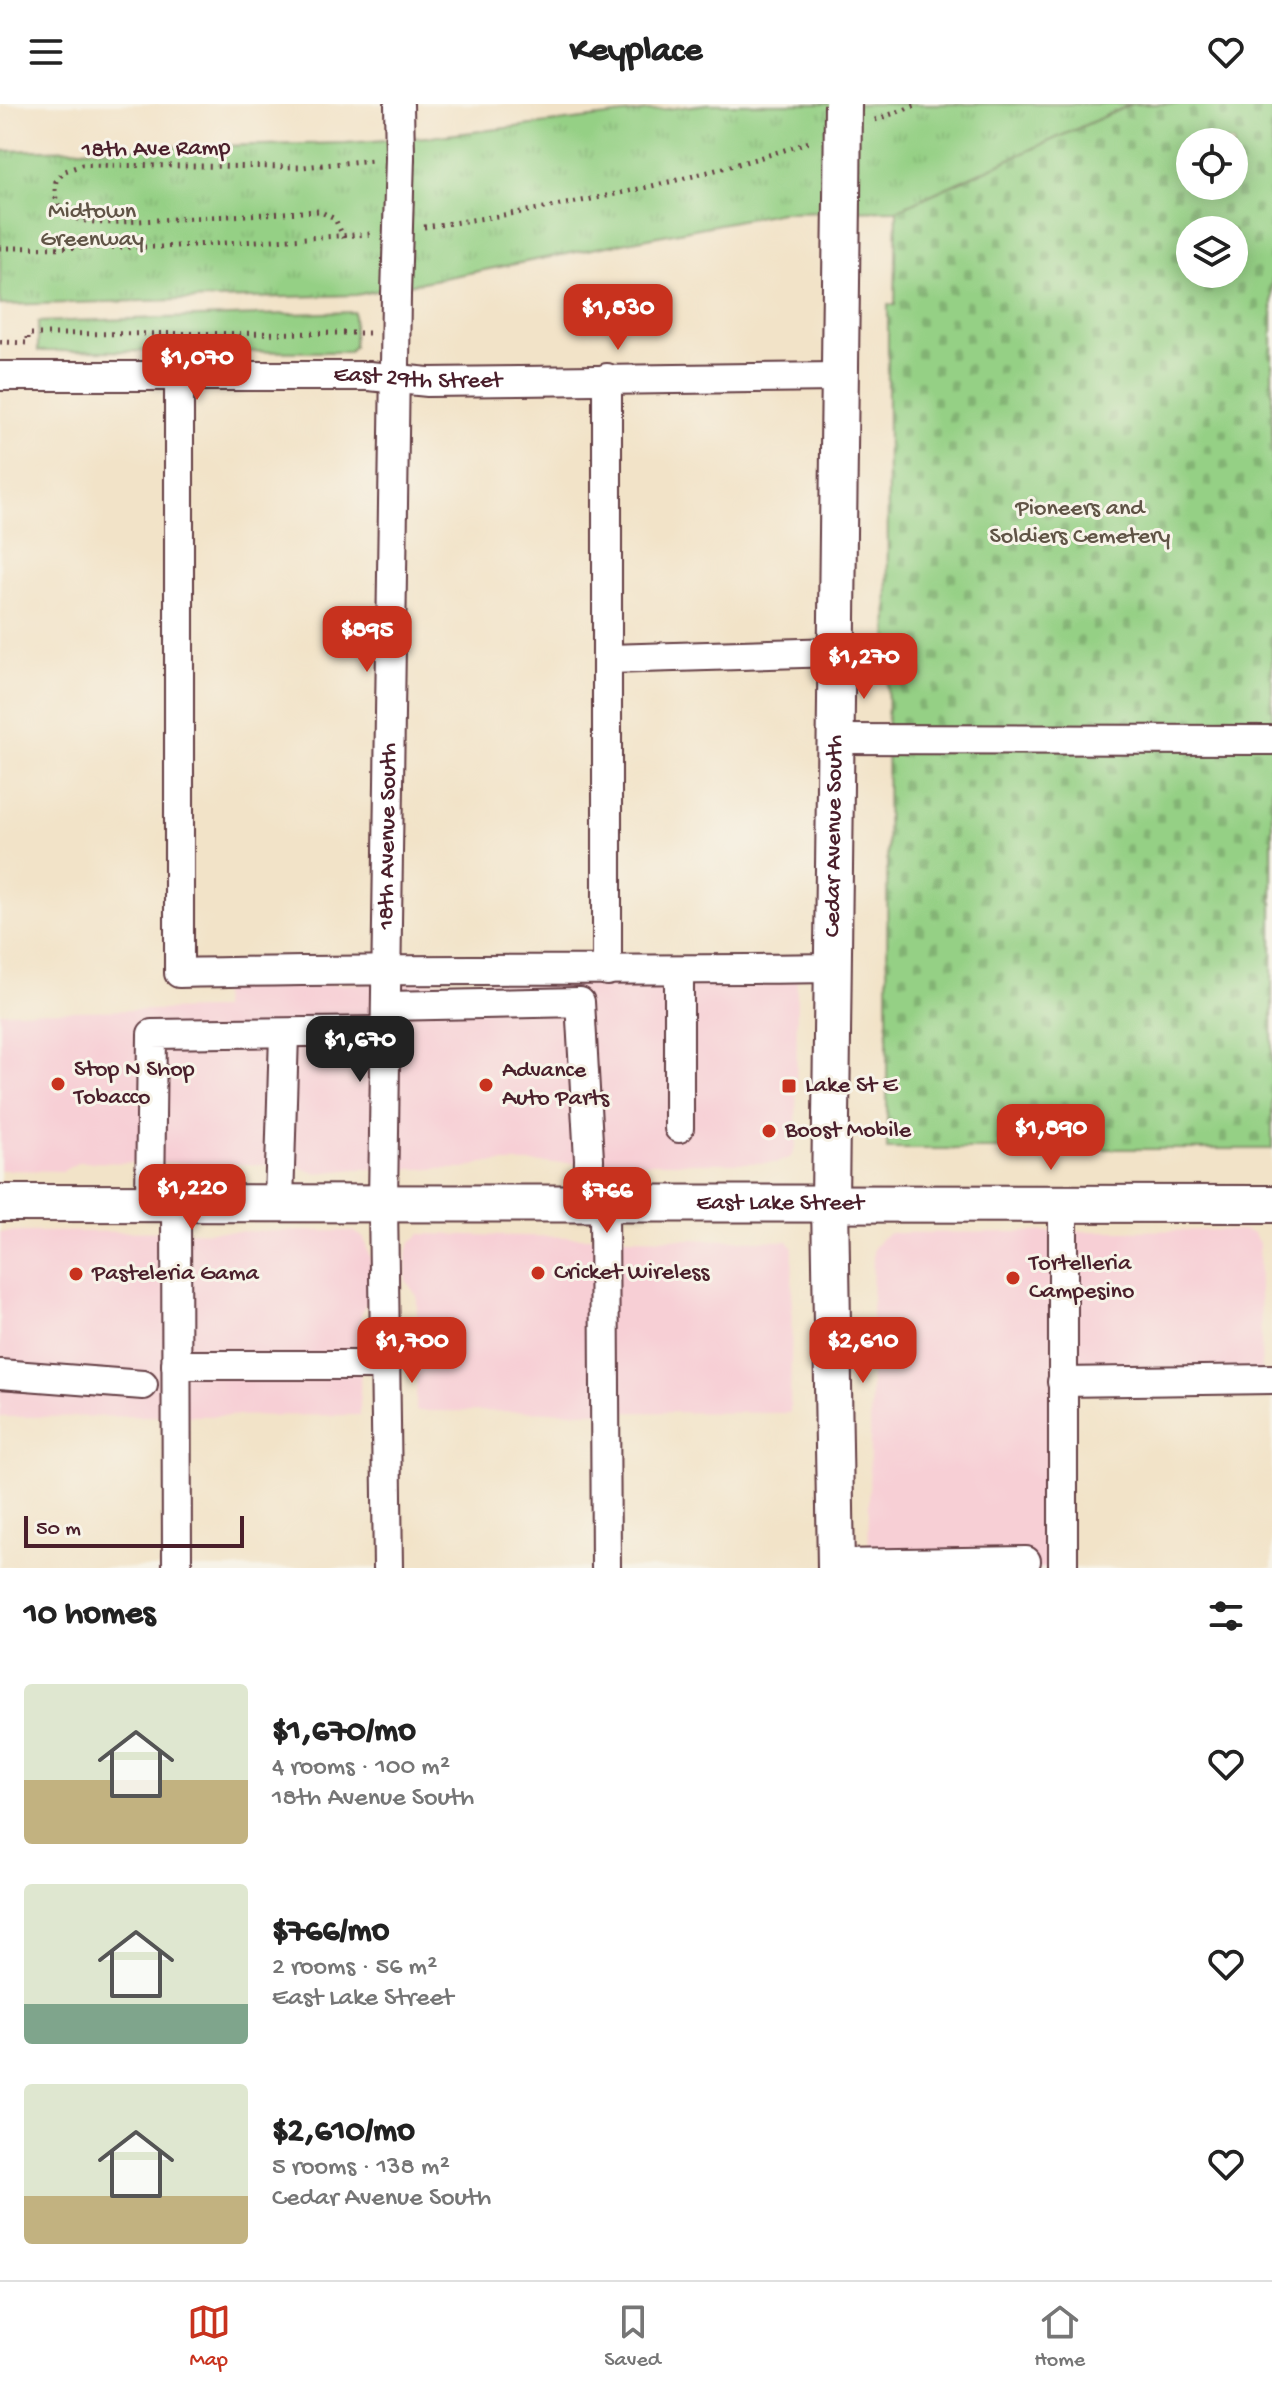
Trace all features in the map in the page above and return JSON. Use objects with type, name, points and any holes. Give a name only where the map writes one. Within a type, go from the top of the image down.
[{"type":"main road","name":"Cedar Avenue South","points":[[836,1566],[830,1202],[833,739],[842,199],[856,113]]},
{"type":"main road","name":"East Lake Street","points":[[0,1203],[1272,1204]]},
{"type":"street","name":"18th Avenue South","points":[[388,1568],[383,1202],[399,104]]},
{"type":"street","name":"East 29th Street","points":[[0,376],[369,376],[396,380],[838,377]]},
{"type":"street","points":[[179,376],[179,973],[388,968],[607,971],[833,968]]},
{"type":"street","points":[[607,378],[607,971]]},
{"type":"street","points":[[609,659],[835,652]]},
{"type":"street","points":[[833,739],[1272,740]]},
{"type":"street","points":[[679,971],[679,1128]]},
{"type":"street","points":[[177,1568],[176,1365],[152,1034],[284,1034],[387,1018],[580,1002],[589,1159],[596,1205],[606,1568]]},
{"type":"street","points":[[279,1202],[284,1034]]},
{"type":"street","points":[[1063,1202],[1063,1568]]},
{"type":"street","points":[[176,1365],[386,1365]]},
{"type":"street","points":[[0,1374],[143,1385]]},
{"type":"street","points":[[1062,1382],[1272,1379]]},
{"type":"street","points":[[836,1566],[1026,1561]]},
{"type":"path","points":[[856,113],[920,104]]},
{"type":"path","points":[[416,228],[582,200],[771,155],[815,140]]},
{"type":"path","name":"18th Ave Ramp","points":[[344,238],[335,219],[319,211],[104,223],[77,221],[62,212],[56,203],[56,181],[65,171],[82,165],[303,167],[400,157]]},
{"type":"path","points":[[0,248],[160,247],[373,234]]},
{"type":"path","points":[[0,342],[28,343],[28,334],[370,333]]},
{"type":"shaded area","points":[[652,976],[797,976],[796,1145],[791,1157],[777,1163],[483,1163],[465,1169],[357,1169],[317,1173],[291,1165],[79,1162],[63,1171],[0,1170],[0,1012],[221,1009],[222,987]]},
{"type":"shaded area","points":[[1242,1230],[1253,1233],[1259,1243],[1262,1386],[1061,1387],[1064,1568],[868,1568],[873,1249],[882,1238],[890,1233]]},
{"type":"shaded area","points":[[353,1231],[364,1238],[376,1279],[361,1315],[360,1415],[0,1417],[0,1232]]},
{"type":"shaded area","points":[[420,1234],[788,1241],[793,1248],[790,1413],[416,1411],[417,1296],[406,1281],[406,1255],[410,1243]]},
{"type":"green space","name":"Midtown Greenway","points":[[708,104],[1132,104],[897,210],[781,212],[356,295],[0,305],[0,151],[346,143],[439,136]]},
{"type":"green space","name":"Pioneers and Soldiers Cemetery","points":[[1132,104],[1272,104],[1272,1149],[887,1149],[888,305],[895,305],[897,210]]},
{"type":"green space","points":[[354,312],[354,346],[349,352],[38,351],[38,322]]},
{"type":"place","name":"Stop N Shop Tobacco","points":[[58,1084]]},
{"type":"place","name":"Advance Auto Parts","points":[[486,1085]]},
{"type":"place","name":"Lake St E","points":[[789,1086]]},
{"type":"place","name":"Boost Mobile","points":[[769,1131]]},
{"type":"place","name":"Cricket Wireless","points":[[538,1273]]},
{"type":"place","name":"Pasteleria Gama","points":[[76,1274]]},
{"type":"place","name":"Tortelleria Campesino","points":[[1013,1278]]}]
